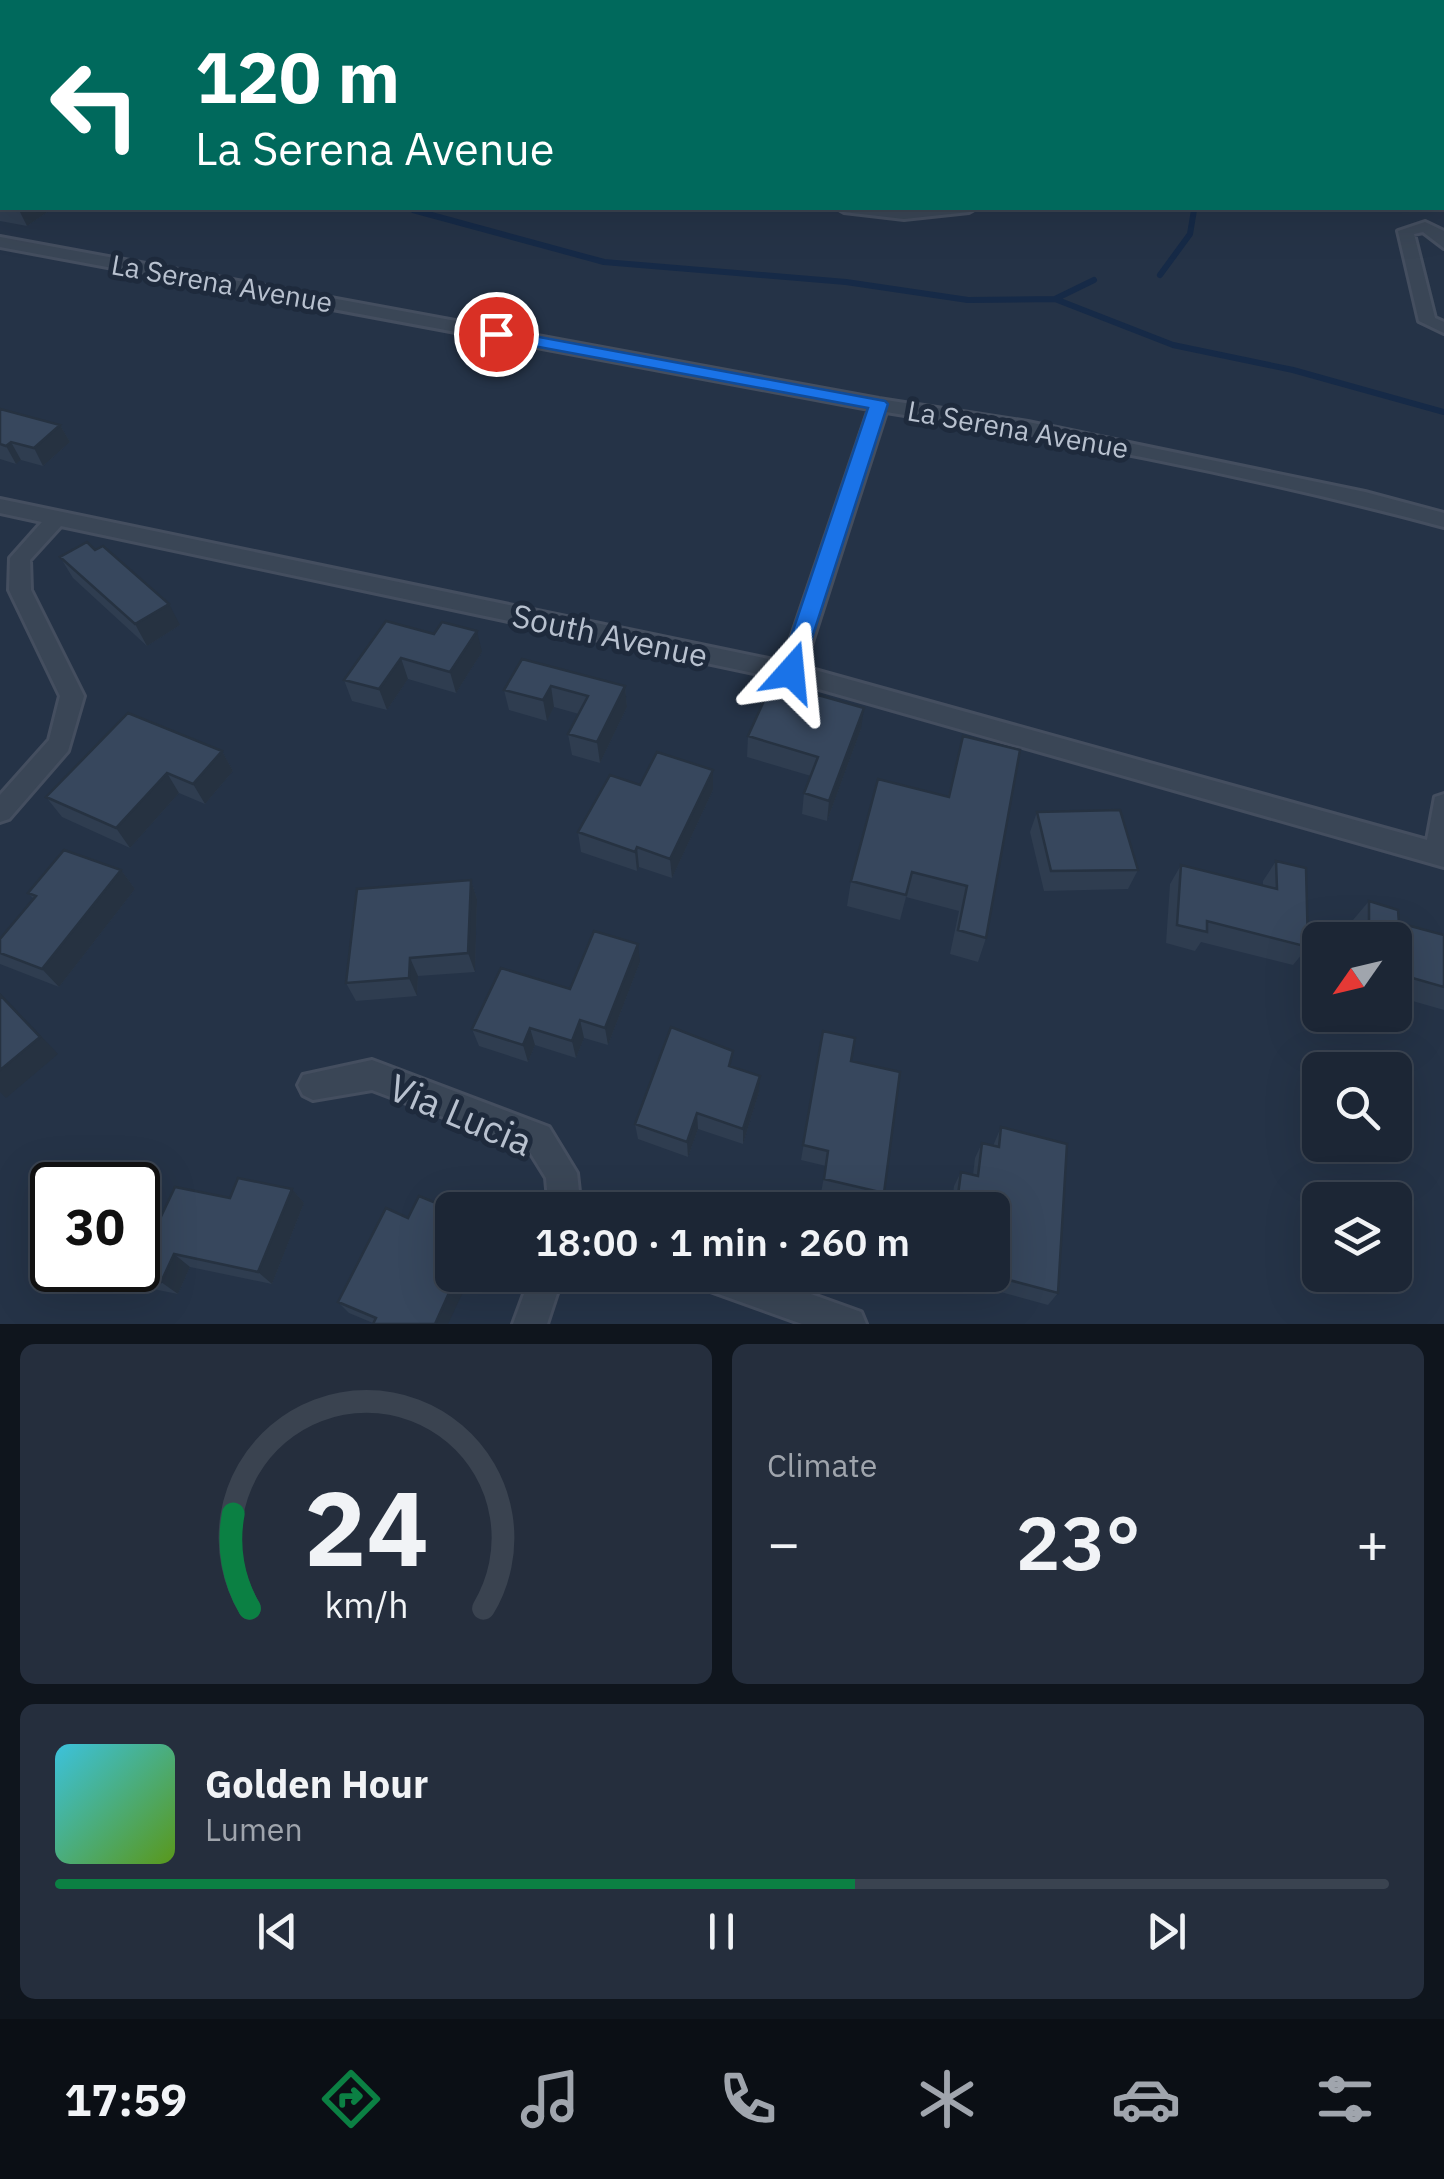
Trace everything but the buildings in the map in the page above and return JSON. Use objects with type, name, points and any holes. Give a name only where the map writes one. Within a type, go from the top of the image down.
[{"type":"street","points":[[864,210],[904,214],[947,210]]},
{"type":"street","points":[[1444,243],[1439,234],[1426,226],[1406,231],[1427,321],[1444,328]]},
{"type":"street","name":"La Serena Avenue","points":[[0,242],[1046,432],[1365,499],[1444,520]]},
{"type":"street","points":[[791,672],[878,404]]},
{"type":"street","name":"South Avenue","points":[[0,506],[791,672],[1441,855]]},
{"type":"street","points":[[0,812],[60,744],[72,696],[20,590],[20,558],[56,520]]},
{"type":"street","points":[[1441,855],[1444,804]]},
{"type":"street","name":"Via Lucia","points":[[313,1085],[372,1075],[538,1138],[561,1173],[563,1192]]},
{"type":"street","points":[[530,1324],[541,1292]]},
{"type":"street","points":[[759,1292],[849,1324]]},
{"type":"waterway","points":[[413,210],[423,213]]},
{"type":"waterway","points":[[413,210],[604,262],[846,282],[968,300],[1055,299]]},
{"type":"waterway","points":[[1160,275],[1190,234],[1194,210]]},
{"type":"waterway","points":[[1055,299],[1094,280]]},
{"type":"waterway","points":[[1055,299],[1173,345],[1293,370],[1444,412]]},
{"type":"route","points":[[496,334],[878,404],[791,672]]}]
